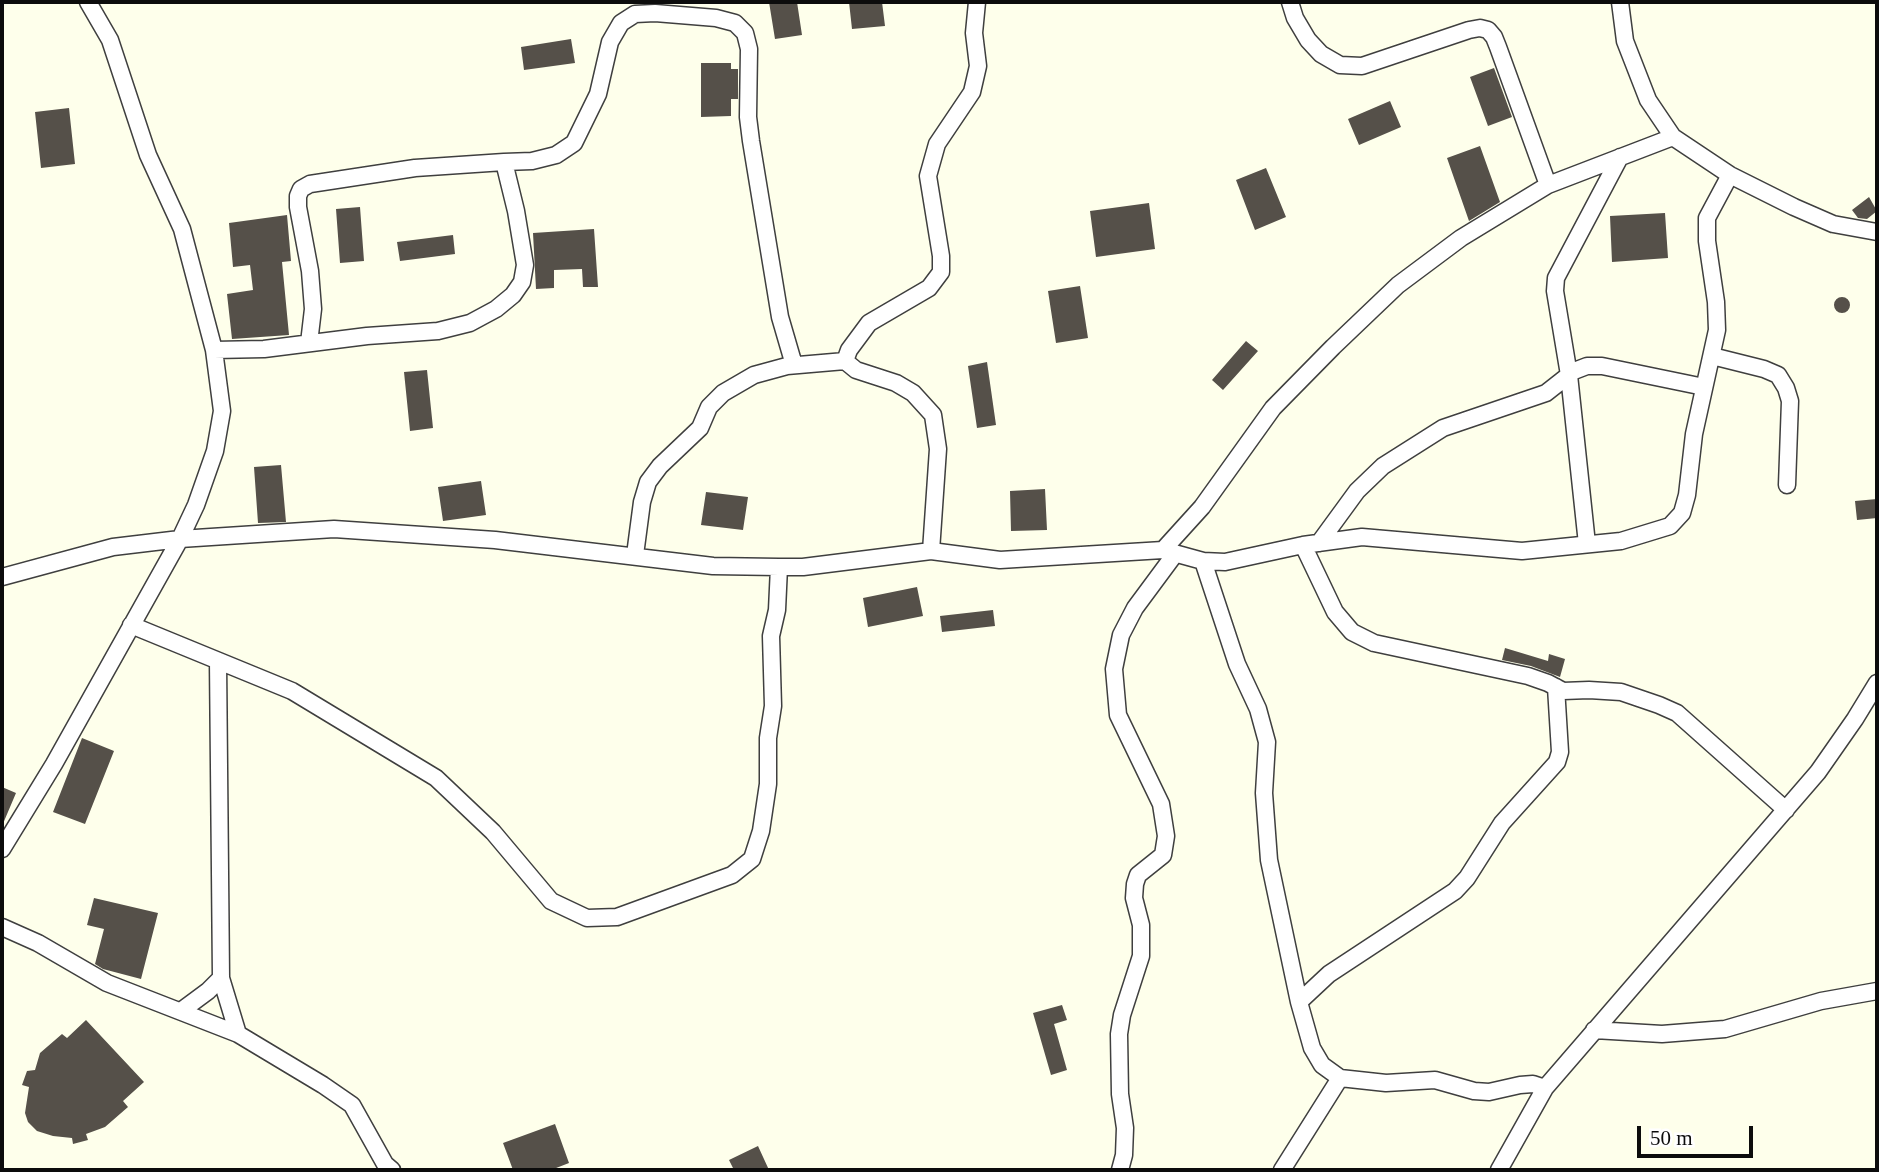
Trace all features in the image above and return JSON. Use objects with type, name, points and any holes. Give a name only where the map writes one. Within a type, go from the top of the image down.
[{"type":"street","points":[[2,849],[54,764],[180,539],[196,505],[215,451],[222,411],[214,350],[182,229],[148,155],[110,40],[89,2]]},
{"type":"street","points":[[845,361],[849,349],[869,323],[929,288],[941,272],[929,176],[937,144],[972,92],[978,66],[974,33],[977,2]]},
{"type":"street","points":[[1290,2],[1307,40],[1321,54],[1340,65],[1362,66],[1469,30],[1488,30],[1498,47],[1548,184]]},
{"type":"street","points":[[1620,2],[1625,41],[1648,100],[1673,136],[1730,175],[1833,224],[1877,232]]},
{"type":"street","points":[[309,343],[313,309],[310,271],[298,207],[301,189],[310,184],[415,168],[532,161],[556,155],[574,143],[598,94],[610,42],[621,23],[640,8],[716,18],[735,23],[744,33],[749,49],[748,117],[751,141],[780,317],[794,365]]},
{"type":"street","points":[[1120,1170],[1124,1155],[1125,1128],[1120,1094],[1119,1034],[1122,1015],[1141,956],[1140,925],[1134,898],[1135,884],[1138,874],[1160,859],[1165,849],[1166,836],[1161,804],[1118,715],[1114,669],[1121,635],[1135,608],[1169,552],[1273,408],[1333,346],[1398,285],[1461,238],[1548,184],[1673,136]]},
{"type":"street","points":[[1587,544],[1569,375],[1555,291],[1556,278],[1620,157]]},
{"type":"street","points":[[214,350],[264,349],[438,331],[470,323],[496,309],[513,295],[522,282],[525,265],[504,162]]},
{"type":"street","points":[[2,577],[113,547],[180,539],[334,530],[495,540],[635,555],[661,561],[779,568],[803,568],[930,551],[1000,560],[1169,552],[1203,561],[1225,562],[1303,545],[1362,537],[1522,551],[1621,541],[1670,526],[1682,513],[1687,495],[1694,434],[1717,330],[1707,242],[1707,218],[1730,175]]},
{"type":"street","points":[[1712,356],[1778,375],[1786,388],[1790,401],[1787,485]]},
{"type":"street","points":[[635,555],[642,502],[648,482],[660,466],[700,428],[709,407],[723,393],[754,375],[794,365],[845,361],[856,370],[896,383],[913,393],[933,415],[938,449],[930,551]]},
{"type":"street","points":[[1319,543],[1357,491],[1383,466],[1443,428],[1546,393],[1569,375],[1587,366],[1602,366],[1704,387]]},
{"type":"street","points":[[1303,545],[1335,612],[1352,632],[1374,643],[1528,676],[1563,691],[1621,692],[1677,713],[1786,810]]},
{"type":"street","points":[[1203,561],[1237,664],[1258,709],[1267,741],[1264,793],[1269,860],[1299,1002],[1311,1048],[1322,1065],[1340,1078],[1387,1083],[1435,1080],[1474,1091],[1489,1092],[1533,1084],[1545,1088]]},
{"type":"street","points":[[131,625],[292,691],[436,778],[493,832],[551,901],[587,918],[617,917],[732,875],[751,859],[761,831],[768,784],[768,738],[773,706],[771,636],[777,610],[779,568]]},
{"type":"street","points":[[218,661],[220,978],[237,1034]]},
{"type":"street","points":[[1499,1170],[1545,1088],[1786,810],[1826,761],[1877,682]]},
{"type":"street","points":[[1299,1002],[1329,974],[1455,891],[1467,878],[1502,823],[1557,762],[1560,752],[1556,687]]},
{"type":"street","points":[[2,927],[38,943],[107,983],[237,1034],[323,1085],[352,1105],[385,1164],[392,1170]]},
{"type":"street","points":[[181,1011],[208,991],[220,978]]},
{"type":"street","points":[[1594,1030],[1662,1034],[1725,1029],[1821,1001],[1877,991]]},
{"type":"street","points":[[1282,1170],[1340,1078]]},
{"type":"building","points":[[769,2],[797,2],[802,35],[775,39]]},
{"type":"building","points":[[849,2],[882,2],[885,26],[852,29]]},
{"type":"building","points":[[571,39],[575,63],[524,70],[521,47]]},
{"type":"building","points":[[701,63],[731,63],[731,69],[738,69],[738,99],[731,99],[731,116],[701,117]]},
{"type":"building","points":[[1494,68],[1512,117],[1488,126],[1470,77]]},
{"type":"building","points":[[1390,101],[1401,127],[1359,145],[1348,119]]},
{"type":"building","points":[[69,108],[75,164],[41,168],[35,112]]},
{"type":"building","points":[[1480,146],[1500,202],[1469,221],[1447,158]]},
{"type":"building","points":[[1266,168],[1286,217],[1255,230],[1236,180]]},
{"type":"building","points":[[1869,197],[1877,211],[1867,219],[1858,218],[1852,210]]},
{"type":"building","points":[[1149,203],[1155,249],[1096,257],[1090,211]]},
{"type":"building","points":[[360,207],[364,261],[340,263],[336,209]]},
{"type":"building","points":[[1665,213],[1668,258],[1612,262],[1610,216]]},
{"type":"building","points":[[287,215],[291,261],[282,262],[289,335],[232,339],[227,294],[253,290],[250,265],[233,267],[229,223]]},
{"type":"building","points":[[594,229],[598,287],[583,287],[582,269],[554,270],[554,288],[536,289],[533,233]]},
{"type":"building","points":[[453,235],[455,254],[400,261],[397,242]]},
{"type":"building","points":[[1080,286],[1088,338],[1056,343],[1048,291]]},
{"type":"building","points":[[1842,297],[1850,305],[1842,313],[1834,305]]},
{"type":"building","points":[[1246,341],[1258,351],[1223,390],[1212,380]]},
{"type":"building","points":[[987,362],[996,425],[977,428],[968,366]]},
{"type":"building","points":[[427,370],[433,428],[410,431],[404,372]]},
{"type":"building","points":[[281,465],[286,522],[258,523],[254,467]]},
{"type":"building","points":[[481,481],[486,515],[443,521],[438,487]]},
{"type":"building","points":[[1045,489],[1047,530],[1011,531],[1010,491]]},
{"type":"building","points":[[706,492],[748,497],[743,530],[701,525]]},
{"type":"building","points":[[1877,499],[1877,518],[1857,520],[1855,501]]},
{"type":"building","points":[[917,587],[923,616],[868,627],[863,598]]},
{"type":"building","points":[[993,610],[995,626],[942,632],[940,616]]},
{"type":"building","points":[[1505,648],[1548,661],[1549,654],[1565,659],[1560,677],[1531,666],[1502,660]]},
{"type":"building","points":[[82,738],[114,751],[85,824],[53,812]]},
{"type":"building","points":[[2,787],[16,793],[2,826]]},
{"type":"building","points":[[94,898],[158,913],[141,979],[103,969],[95,964],[104,929],[87,925]]},
{"type":"building","points":[[1062,1005],[1067,1020],[1054,1024],[1067,1070],[1051,1075],[1033,1013]]},
{"type":"building","points":[[86,1020],[144,1082],[123,1101],[128,1107],[105,1127],[86,1134],[88,1140],[73,1144],[72,1138],[37,1131],[28,1122],[25,1113],[29,1087],[22,1085],[27,1071],[35,1070],[40,1053],[62,1034],[67,1038]]},
{"type":"building","points":[[555,1124],[569,1163],[551,1170],[513,1170],[503,1143]]},
{"type":"building","points":[[758,1146],[769,1170],[734,1170],[729,1160]]}]
